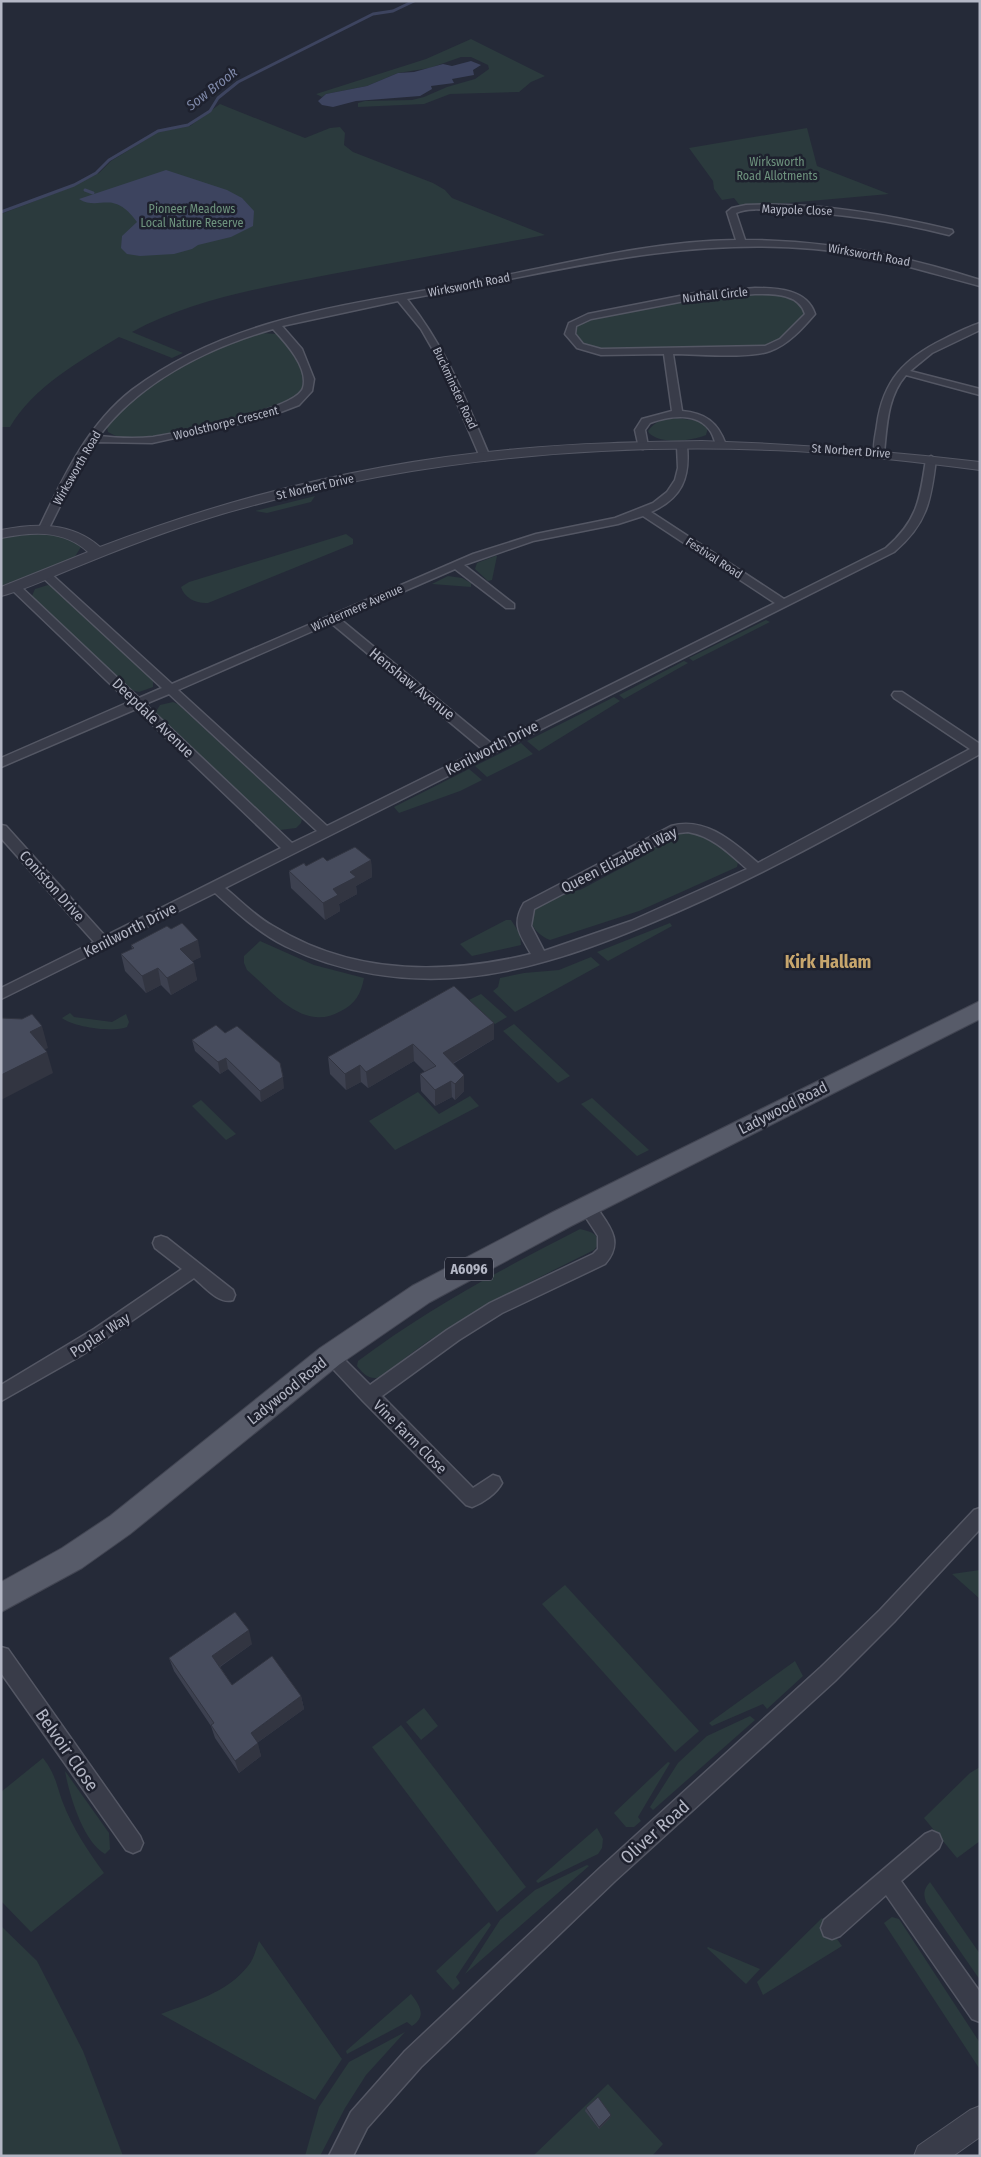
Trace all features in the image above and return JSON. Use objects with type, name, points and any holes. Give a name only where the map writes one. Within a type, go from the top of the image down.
[{"type":"main road","name":"Ladywood Road","points":[[1,1598],[72,1558],[120,1525],[330,1356],[421,1294],[587,1207],[980,1009]]},
{"type":"street","name":"Maypole Close","points":[[742,243],[731,212],[735,209],[834,211],[898,217],[949,232]]},
{"type":"street","name":"Wirksworth Road","points":[[44,528],[92,439],[105,420],[124,401],[171,368],[222,343],[275,325],[624,254],[677,246],[742,243],[785,244],[859,251],[931,268],[980,283]]},
{"type":"street","name":"Nuthall Circle","points":[[755,291],[783,293],[803,301],[809,310],[807,317],[776,346],[744,351],[668,352],[592,350],[576,343],[571,338],[570,329],[575,322],[588,317],[715,294],[755,291]]},
{"type":"street","name":"Buckminster Road","points":[[401,298],[425,328],[446,363],[485,457]]},
{"type":"street","name":"Woolsthorpe Crescent","points":[[92,439],[152,440],[261,416],[295,403],[308,391],[309,378],[297,349],[275,325]]},
{"type":"street","points":[[879,452],[882,420],[886,403],[895,383],[904,372],[932,350],[980,326]]},
{"type":"street","points":[[668,352],[677,414]]},
{"type":"street","points":[[904,372],[980,392]]},
{"type":"street","points":[[644,446],[640,430],[646,421],[677,414],[694,416],[710,422],[717,430],[720,445]]},
{"type":"street","name":"St Norbert Drive","points":[[1,592],[98,553],[242,504],[306,488],[420,466],[485,457],[583,448],[720,445],[879,452],[980,466]]},
{"type":"street","name":"Windermere Avenue","points":[[1,763],[456,564],[532,538],[614,521],[644,512],[665,500],[679,483],[684,467],[682,446]]},
{"type":"street","name":"Kenilworth Drive","points":[[1,994],[327,833],[490,749],[890,550],[902,541],[918,521],[931,459]]},
{"type":"street","name":"Festival Road","points":[[644,512],[784,604]]},
{"type":"street","points":[[1,534],[44,528],[61,531],[80,537],[98,553]]},
{"type":"street","points":[[456,564],[510,606]]},
{"type":"street","points":[[45,574],[327,833]]},
{"type":"street","name":"Deepdale Avenue","points":[[14,586],[292,850]]},
{"type":"street","name":"Henshaw Avenue","points":[[333,619],[490,749]]},
{"type":"street","points":[[216,887],[267,930],[288,941],[328,958],[373,968],[424,973],[465,972],[540,957],[582,944],[672,910],[757,870],[979,749],[898,694]]},
{"type":"street","name":"Queen Elizabeth Way","points":[[540,957],[523,926],[523,915],[529,906],[676,829],[691,827],[706,831],[757,870]]},
{"type":"street","name":"Coniston Drive","points":[[1,829],[103,943]]},
{"type":"street","points":[[369,1396],[439,1344],[482,1316],[517,1297],[599,1259],[606,1251],[606,1236],[587,1207]]},
{"type":"street","points":[[161,1243],[227,1295]]},
{"type":"street","name":"Poplar Way","points":[[1,1394],[60,1361],[119,1323],[194,1269]]},
{"type":"street","name":"Vine Farm Close","points":[[330,1356],[472,1499],[493,1483]]},
{"type":"street","name":"Oliver Road","points":[[340,2156],[359,2120],[413,2059],[608,1874],[828,1674],[887,1616],[980,1516]]},
{"type":"street","name":"Belvoir Close","points":[[1,1656],[133,1843]]},
{"type":"street","points":[[832,1928],[932,1841]]},
{"type":"street","points":[[887,1880],[980,2012]]},
{"type":"street","points":[[928,2156],[980,2120]]},
{"type":"green space","points":[[471,39],[545,76],[531,82],[519,92],[450,94],[424,104],[358,107],[358,103],[365,101],[412,100],[424,97],[447,87],[475,79],[489,69],[488,65],[471,57],[461,57],[430,68],[398,73],[367,86],[326,94],[322,97],[316,94],[426,59]]},
{"type":"green space","name":"Pioneer Meadows Local Nature Reserve","points":[[220,104],[305,138],[330,128],[340,127],[345,133],[344,145],[353,152],[433,183],[445,190],[452,198],[545,235],[281,284],[179,311],[132,332],[183,353],[172,358],[119,337],[58,376],[31,399],[10,427],[1,427],[1,214],[71,187],[99,173],[111,161],[158,132],[190,126]]},
{"type":"green space","name":"Wirksworth Road Allotments","points":[[807,128],[817,166],[889,194],[741,207],[734,198],[722,200],[714,189],[713,181],[689,148]]},
{"type":"green space","points":[[759,293],[788,298],[804,307],[800,319],[791,331],[767,347],[609,350],[589,347],[576,337],[576,327],[590,320],[695,299]]},
{"type":"green space","points":[[260,333],[277,334],[290,346],[295,354],[302,371],[303,380],[299,397],[270,411],[161,437],[120,438],[108,432],[107,427],[120,411],[155,382],[198,358],[241,339]]},
{"type":"green space","points":[[677,418],[699,421],[708,428],[706,435],[676,441],[654,437],[648,431],[654,424]]},
{"type":"green space","points":[[315,496],[311,502],[267,513],[255,511]]},
{"type":"green space","points":[[43,532],[78,541],[81,547],[74,558],[1,586],[1,537]]},
{"type":"green space","points":[[346,534],[353,539],[353,544],[208,603],[192,600],[181,587],[189,582]]},
{"type":"green space","points":[[497,556],[492,580],[488,581],[475,569],[477,563]]},
{"type":"green space","points":[[448,576],[462,578],[471,583],[471,587],[432,584]]},
{"type":"green space","points":[[48,585],[52,586],[153,681],[153,687],[139,692],[131,690],[32,596],[35,589]]},
{"type":"green space","points":[[766,620],[770,622],[693,661],[689,658]]},
{"type":"green space","points":[[684,661],[688,663],[624,699],[619,695]]},
{"type":"green space","points":[[614,697],[620,701],[539,751],[527,741]]},
{"type":"green space","points":[[173,702],[178,704],[302,819],[301,823],[296,828],[280,830],[155,713],[160,705]]},
{"type":"green space","points":[[521,743],[533,754],[487,777],[475,766]]},
{"type":"green space","points":[[469,769],[482,780],[460,791],[399,813],[394,807]]},
{"type":"green space","points":[[683,832],[699,834],[714,840],[738,862],[737,867],[639,911],[550,940],[540,935],[533,927],[530,920],[536,907],[566,892],[580,890],[644,856],[651,847],[661,841]]},
{"type":"green space","points":[[506,920],[511,920],[520,934],[521,945],[472,956],[460,944]]},
{"type":"green space","points":[[670,923],[672,926],[608,961],[597,952]]},
{"type":"green space","points":[[260,941],[314,965],[364,978],[359,994],[354,1002],[346,1008],[327,1016],[314,1017],[290,1007],[247,970],[244,956]]},
{"type":"green space","points":[[591,957],[600,965],[515,1012],[493,991],[498,987],[500,978],[524,973],[559,970]]},
{"type":"green space","points":[[481,994],[507,1017],[495,1024],[469,1000]]},
{"type":"green space","points":[[70,1013],[74,1017],[112,1022],[126,1014],[129,1022],[127,1027],[121,1029],[94,1028],[75,1024],[62,1018]]},
{"type":"green space","points":[[514,1024],[570,1076],[558,1083],[503,1031]]},
{"type":"green space","points":[[418,1092],[439,1114],[470,1096],[479,1106],[395,1150],[369,1121]]},
{"type":"green space","points":[[592,1098],[649,1150],[637,1156],[581,1104]]},
{"type":"green space","points":[[201,1100],[236,1134],[226,1140],[192,1106]]},
{"type":"green space","points":[[580,1229],[593,1233],[597,1237],[599,1244],[594,1250],[457,1322],[406,1357],[382,1377],[374,1378],[368,1376],[357,1366],[358,1361],[439,1306],[494,1274]]},
{"type":"green space","points":[[980,1570],[980,1599],[952,1574]]},
{"type":"green space","points":[[565,1585],[699,1731],[675,1752],[542,1604]]},
{"type":"green space","points":[[795,1661],[803,1676],[767,1709],[763,1704],[712,1726],[709,1723]]},
{"type":"green space","points":[[424,1708],[438,1726],[421,1740],[406,1722]]},
{"type":"green space","points":[[750,1716],[755,1720],[653,1810],[650,1807],[678,1763],[707,1736]]},
{"type":"green space","points":[[401,1725],[526,1887],[497,1912],[372,1747]]},
{"type":"green space","points":[[43,1758],[53,1775],[71,1822],[104,1873],[31,1932],[1,1901],[1,1792]]},
{"type":"green space","points":[[668,1762],[670,1763],[638,1817],[641,1821],[634,1827],[626,1827],[614,1813]]},
{"type":"green space","points":[[980,1767],[980,1841],[957,1858],[924,1818],[970,1773]]},
{"type":"green space","points":[[65,1771],[109,1833],[110,1849],[105,1854],[90,1839],[78,1817]]},
{"type":"green space","points":[[597,1828],[603,1839],[602,1848],[598,1854],[538,1883],[536,1881]]},
{"type":"green space","points":[[587,1865],[589,1866],[465,1974],[500,1920],[535,1890]]},
{"type":"green space","points":[[930,1882],[980,1954],[980,1980],[926,1902],[925,1891]]},
{"type":"green space","points":[[892,1917],[899,1919],[980,2043],[979,2068],[884,1923]]},
{"type":"green space","points":[[822,1918],[842,1946],[763,1995],[757,1982]]},
{"type":"green space","points":[[489,1922],[491,1925],[456,1977],[460,1983],[453,1990],[436,1971]]},
{"type":"green space","points":[[1,1926],[37,1961],[83,2051],[123,2156],[1,2156]]},
{"type":"green space","points":[[259,1941],[342,2059],[315,2100],[161,2014],[197,2001],[230,1983],[250,1963]]},
{"type":"green space","points":[[708,1947],[760,1969],[746,1984]]},
{"type":"green space","points":[[411,1994],[421,2011],[417,2022],[412,2026],[407,2022],[347,2054],[346,2051]]},
{"type":"green space","points":[[405,2032],[366,2075],[345,2108],[320,2156],[305,2156],[319,2107],[349,2062]]},
{"type":"green space","points":[[608,2084],[663,2144],[652,2156],[533,2156]]},
{"type":"water","points":[[471,61],[481,65],[473,70],[474,75],[452,79],[454,83],[431,86],[432,89],[420,96],[356,101],[333,107],[322,105],[318,101],[326,94],[367,86],[398,73],[414,72],[443,64],[452,66]]},
{"type":"water","points":[[166,170],[227,190],[242,198],[254,211],[253,226],[231,237],[198,245],[192,249],[174,254],[140,256],[127,254],[121,248],[122,236],[137,222],[128,212],[113,203],[93,203],[79,199]]},
{"type":"building","points":[[355,847],[371,860],[350,872],[356,877],[333,889],[338,895],[323,903],[289,871],[304,863],[306,866],[323,857],[327,861]]},
{"type":"building","points":[[182,923],[198,940],[180,949],[194,963],[167,978],[158,968],[142,976],[121,954],[134,948],[131,945],[167,926],[171,929]]},
{"type":"building","points":[[454,986],[494,1023],[443,1053],[464,1075],[455,1084],[451,1081],[435,1090],[420,1074],[436,1066],[413,1044],[366,1072],[360,1065],[345,1074],[328,1057]]},
{"type":"building","points":[[32,1014],[42,1026],[30,1032],[47,1052],[1,1075],[1,1018],[22,1019]]},
{"type":"building","points":[[216,1025],[225,1033],[237,1026],[280,1063],[283,1077],[260,1091],[226,1058],[218,1062],[192,1040]]},
{"type":"building","points":[[235,1612],[249,1630],[212,1656],[232,1685],[272,1656],[301,1696],[251,1733],[258,1743],[235,1761],[211,1725],[214,1723],[169,1658]]},
{"type":"building","points":[[598,2097],[611,2115],[599,2127],[586,2108]]},
{"type":"waterway","name":"Sow Brook","points":[[1,212],[74,185],[96,173],[109,160],[158,131],[188,125],[210,111],[218,98],[238,82],[373,14],[393,11],[414,1]]},
{"type":"waterway","points":[[85,190],[93,193]]},
{"type":"district","name":"Kirk Hallam","points":[[828,962]]}]
